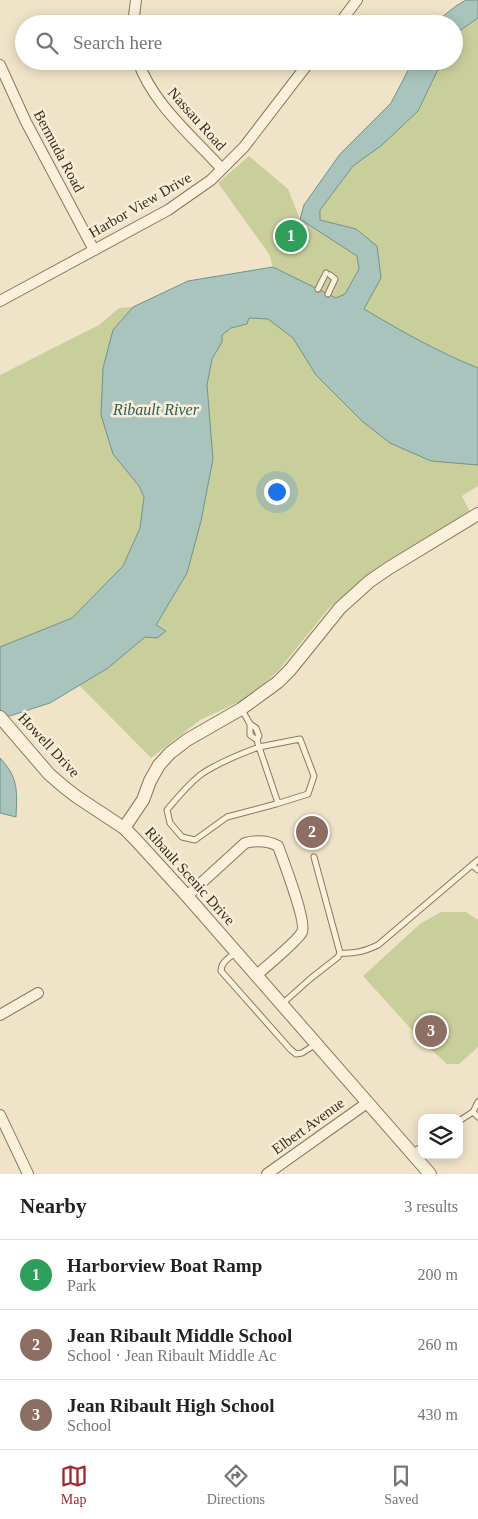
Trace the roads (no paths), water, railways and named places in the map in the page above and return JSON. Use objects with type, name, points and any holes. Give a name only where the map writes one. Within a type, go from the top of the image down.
[{"type":"street","points":[[134,15],[136,0]]},
{"type":"street","points":[[346,15],[357,0]]},
{"type":"street","name":"Bermuda Road","points":[[0,65],[26,122],[94,250]]},
{"type":"street","name":"Nassau Road","points":[[141,70],[152,92],[164,107],[222,168]]},
{"type":"street","name":"Harbor View Drive","points":[[0,301],[168,210],[210,180],[244,147],[303,70]]},
{"type":"street","name":"Ribault Scenic Drive","points":[[430,1174],[417,1149],[367,1103],[187,896],[124,828],[143,800],[150,781],[159,765],[170,753],[187,740],[242,709],[278,682],[340,608],[370,581],[388,568],[478,514]]},
{"type":"street","name":"Howell Drive","points":[[0,717],[49,774],[70,792],[124,828]]},
{"type":"street","points":[[187,896],[245,843],[264,841],[278,846],[302,919],[302,932],[296,940],[256,976]]},
{"type":"street","points":[[0,1015],[38,993]]},
{"type":"street","name":"Elbert Avenue","points":[[267,1174],[367,1103]]},
{"type":"street","points":[[0,1115],[28,1174]]},
{"type":"lane","points":[[318,289],[328,274],[335,279],[328,294]]},
{"type":"lane","points":[[242,709],[250,724],[250,735],[257,740],[278,804]]},
{"type":"lane","points":[[300,739],[314,776],[308,794],[278,804],[227,816],[195,840],[182,837],[170,823],[167,810],[202,774],[230,758],[259,747],[300,739]]},
{"type":"lane","points":[[314,857],[340,954]]},
{"type":"lane","points":[[282,1004],[340,954],[358,953],[378,945],[478,860]]},
{"type":"lane","points":[[472,865],[478,870]]},
{"type":"lane","points":[[236,952],[221,967],[221,971],[226,977],[296,1054],[302,1053],[316,1044]]},
{"type":"lane","points":[[463,1118],[473,1112],[478,1102]]},
{"type":"lane","points":[[473,1112],[478,1117]]},
{"type":"water","points":[[466,0],[478,0],[478,18],[463,28],[463,15],[444,15]]},
{"type":"water","name":"Ribault River","points":[[408,70],[438,70],[418,111],[382,145],[353,166],[320,210],[320,220],[356,229],[377,246],[381,278],[364,309],[420,341],[478,368],[478,465],[431,461],[390,443],[363,422],[316,375],[293,338],[268,319],[249,318],[247,324],[231,328],[222,335],[222,342],[212,359],[207,385],[213,459],[201,521],[187,573],[156,625],[166,631],[157,638],[145,637],[108,668],[50,703],[0,719],[0,647],[72,618],[123,566],[140,528],[144,497],[139,486],[113,454],[101,415],[103,368],[113,330],[133,307],[188,281],[273,267],[336,298],[345,294],[359,269],[357,256],[300,219],[304,205],[340,154],[391,103]]},
{"type":"water","points":[[0,758],[14,779],[16,817],[0,813]]},
{"type":"place","name":"Harborview Boat Ramp","points":[[291,236]]},
{"type":"place","name":"Jean Ribault Middle School","points":[[312,832]]},
{"type":"place","name":"Jean Ribault High School","points":[[431,1031]]}]
